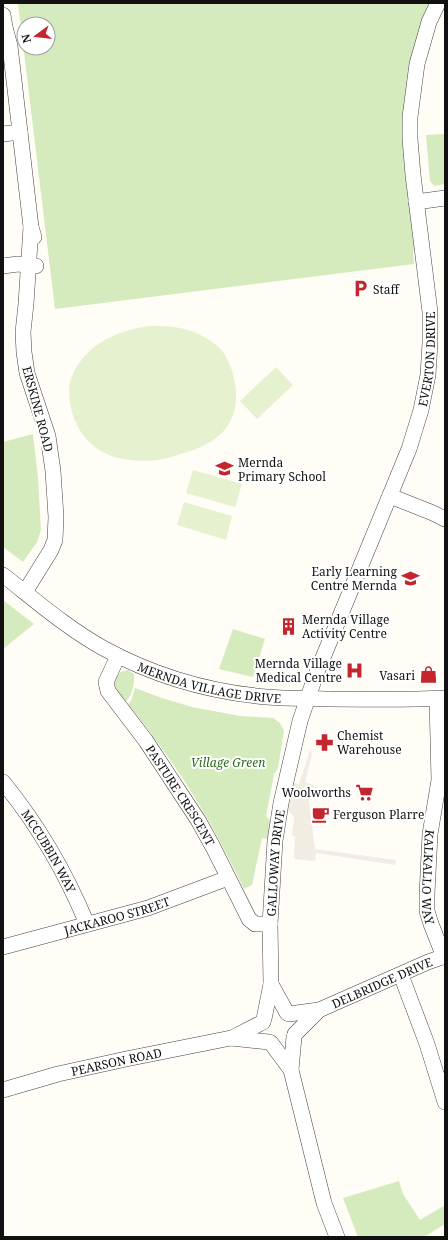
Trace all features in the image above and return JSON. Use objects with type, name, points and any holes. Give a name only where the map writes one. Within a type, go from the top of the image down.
[{"type":"street","name":"ERSKINE ROAD","points":[[7,3],[10,27],[10,46],[20,132],[35,240],[32,289],[26,304],[23,332],[24,352],[27,373],[48,436],[53,471],[56,516],[55,540],[51,550],[45,560],[21,589]]},
{"type":"street","name":"EVERTON DRIVE","points":[[307,699],[390,496],[416,428],[428,375],[430,312],[416,202],[410,139],[412,92],[429,22],[438,3]]},
{"type":"street","name":"ERSKINE ROAD","points":[[3,15],[10,46]]},
{"type":"street","points":[[3,134],[20,132]]},
{"type":"street","points":[[416,202],[445,198]]},
{"type":"street","points":[[3,266],[33,265]]},
{"type":"street","points":[[390,496],[445,519]]},
{"type":"street","name":"MERNDA VILLAGE DRIVE","points":[[3,575],[81,634],[118,656],[154,672],[191,684],[210,689],[248,695],[307,699],[396,700],[441,698]]},
{"type":"street","name":"PASTURE CRESCENT","points":[[118,656],[106,682],[108,691],[146,741],[198,820],[249,919],[255,924],[270,924]]},
{"type":"street","name":"KALKALLO WAY","points":[[441,698],[442,768],[430,834],[427,911],[430,924],[444,957]]},
{"type":"street","name":"GALLOWAY DRIVE","points":[[263,1021],[271,984],[270,924],[274,857],[281,803],[300,721],[307,699]]},
{"type":"street","name":"MCCUBBIN WAY","points":[[3,782],[48,846],[76,897],[87,924]]},
{"type":"street","name":"JACKAROO STREET","points":[[3,947],[148,908],[228,878]]},
{"type":"street","name":"DELBRIDGE DRIVE","points":[[288,1013],[319,1010],[444,957]]},
{"type":"street","points":[[401,975],[427,1044],[445,1102]]},
{"type":"street","name":"GALLOWAY DRIVE","points":[[271,984],[288,1013]]},
{"type":"street","name":"DELBRIDGE DRIVE","points":[[294,1036],[319,1010]]},
{"type":"street","points":[[294,1036],[286,1044],[276,1045],[265,1038],[263,1033],[263,1021],[268,1015],[277,1011],[288,1013],[293,1018],[295,1023],[294,1036],[290,1070],[324,1203],[337,1237]]},
{"type":"street","name":"PEARSON ROAD","points":[[231,1038],[263,1021]]},
{"type":"street","name":"PEARSON ROAD","points":[[3,1090],[58,1074],[126,1058],[231,1038],[270,1042]]},
{"type":"street","points":[[270,1042],[290,1070]]},
{"type":"green space","points":[[18,3],[431,3],[415,48],[416,246],[413,251],[414,264],[55,309],[24,56],[56,56],[56,16],[20,16]]},
{"type":"green space","points":[[445,134],[445,184],[435,186],[430,181],[426,135]]},
{"type":"green space","points":[[149,326],[174,327],[188,330],[197,333],[217,345],[228,360],[232,370],[236,390],[235,409],[232,419],[223,432],[212,441],[200,447],[159,460],[145,461],[120,458],[99,450],[83,435],[71,408],[69,394],[70,380],[85,356],[103,341],[125,331]]},
{"type":"green space","points":[[276,367],[293,385],[257,419],[240,401]]},
{"type":"green space","points":[[33,434],[38,478],[41,530],[37,542],[23,562],[3,547],[3,442]]},
{"type":"green space","points":[[193,470],[242,484],[235,507],[186,493]]},
{"type":"green space","points":[[184,502],[232,516],[226,540],[177,525]]},
{"type":"green space","points":[[3,600],[34,624],[3,649]]},
{"type":"green space","points":[[233,629],[265,639],[253,677],[219,669]]},
{"type":"green space","points":[[128,670],[134,674],[134,681],[131,693],[125,702],[113,688],[114,681],[117,676],[121,672]]},
{"type":"green space","name":"Village Green","points":[[135,688],[192,707],[240,716],[273,718],[280,723],[284,731],[278,768],[274,774],[266,816],[272,823],[270,839],[262,838],[252,885],[244,889],[196,799],[155,738],[128,704],[131,701]]},
{"type":"green space","points":[[399,1181],[403,1194],[420,1220],[445,1205],[445,1224],[424,1237],[358,1237],[343,1198]]},
{"type":"shaded area","points":[[310,750],[312,754],[305,782],[316,786],[315,795],[308,795],[315,849],[396,860],[395,865],[316,853],[315,861],[294,859],[295,836],[292,836],[294,817],[287,809],[294,783],[299,784]]},
{"type":"place","name":"Staff","points":[[360,289]]},
{"type":"place","name":"Mernda Primary School","points":[[225,469]]},
{"type":"place","name":"Early Learning Centre Mernda","points":[[410,578]]},
{"type":"place","name":"Mernda Village Activity Centre","points":[[289,626]]},
{"type":"place","name":"Mernda Village Medical Centre","points":[[355,670]]},
{"type":"place","name":"Vasari","points":[[428,675]]},
{"type":"place","name":"Chemist Warehouse","points":[[324,742]]},
{"type":"place","name":"Woolworths","points":[[364,792]]},
{"type":"place","name":"Ferguson Plarre","points":[[320,814]]}]
